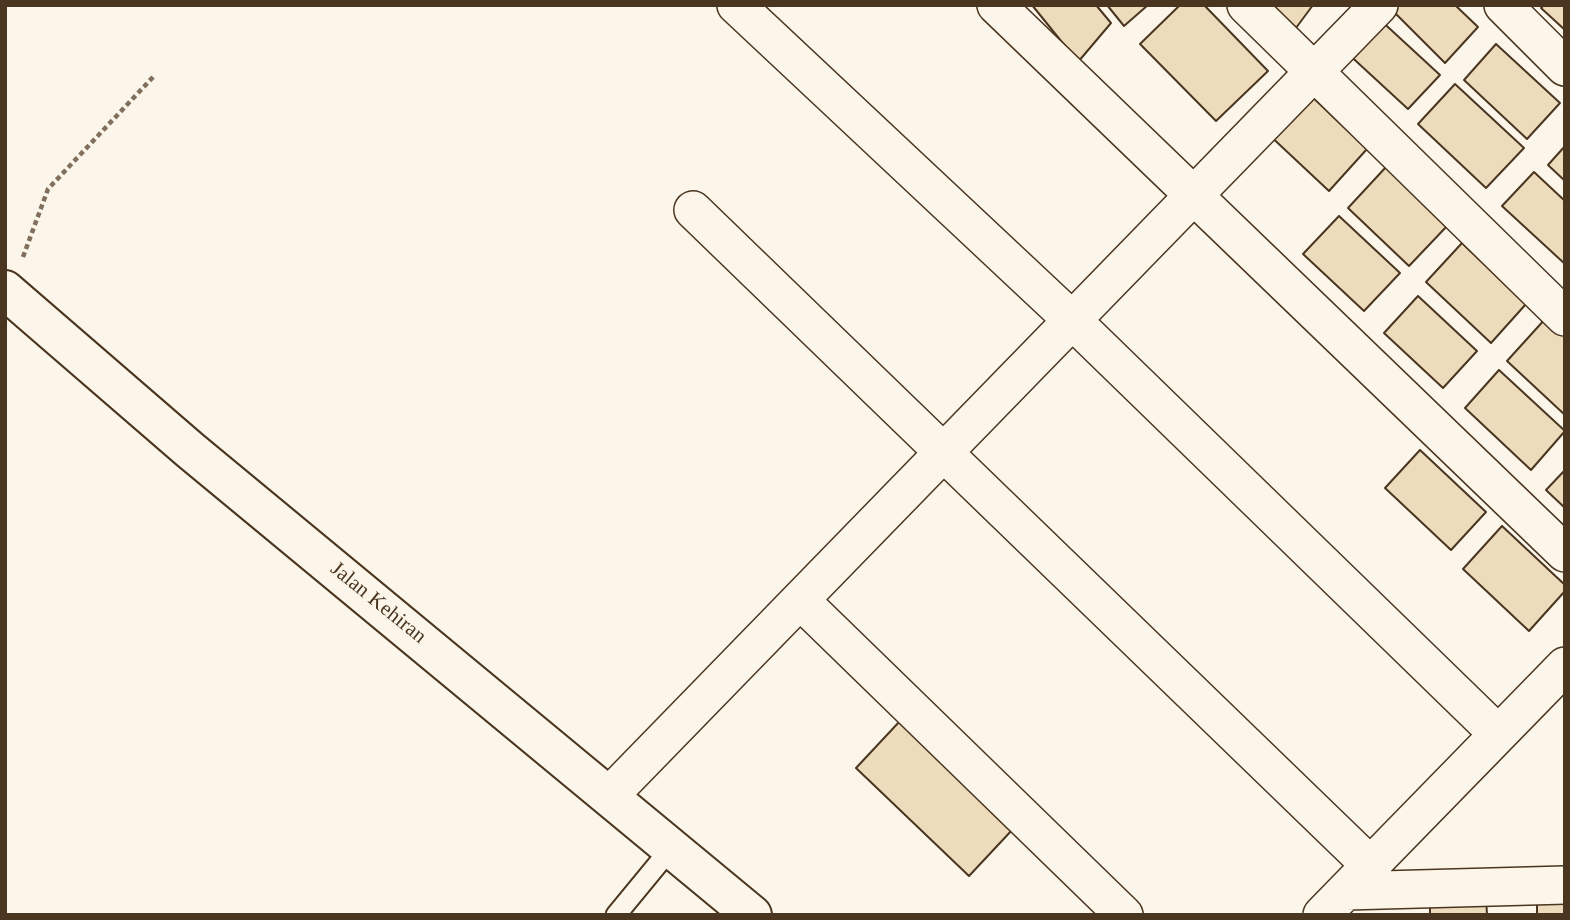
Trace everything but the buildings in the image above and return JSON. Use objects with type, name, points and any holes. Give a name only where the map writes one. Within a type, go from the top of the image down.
[{"type":"street","points":[[736,5],[1072,320],[1498,734]]},
{"type":"street","points":[[996,5],[1565,553]]},
{"type":"street","points":[[1246,5],[1565,317]]},
{"type":"street","points":[[610,796],[1379,5]]},
{"type":"street","points":[[1503,5],[1565,67]]},
{"type":"street","points":[[693,210],[1371,866]]},
{"type":"street","name":"Jalan Kehiran","points":[[6,293],[190,450],[752,915]]},
{"type":"street","points":[[800,600],[1124,915]]},
{"type":"street","points":[[1332,907],[1565,666]]},
{"type":"street","points":[[1527,705],[1565,704]]},
{"type":"street","points":[[1332,907],[1515,900],[1565,885]]},
{"type":"lane","points":[[616,915],[672,848]]},
{"type":"path","points":[[6,293],[48,189],[154,76]]}]
